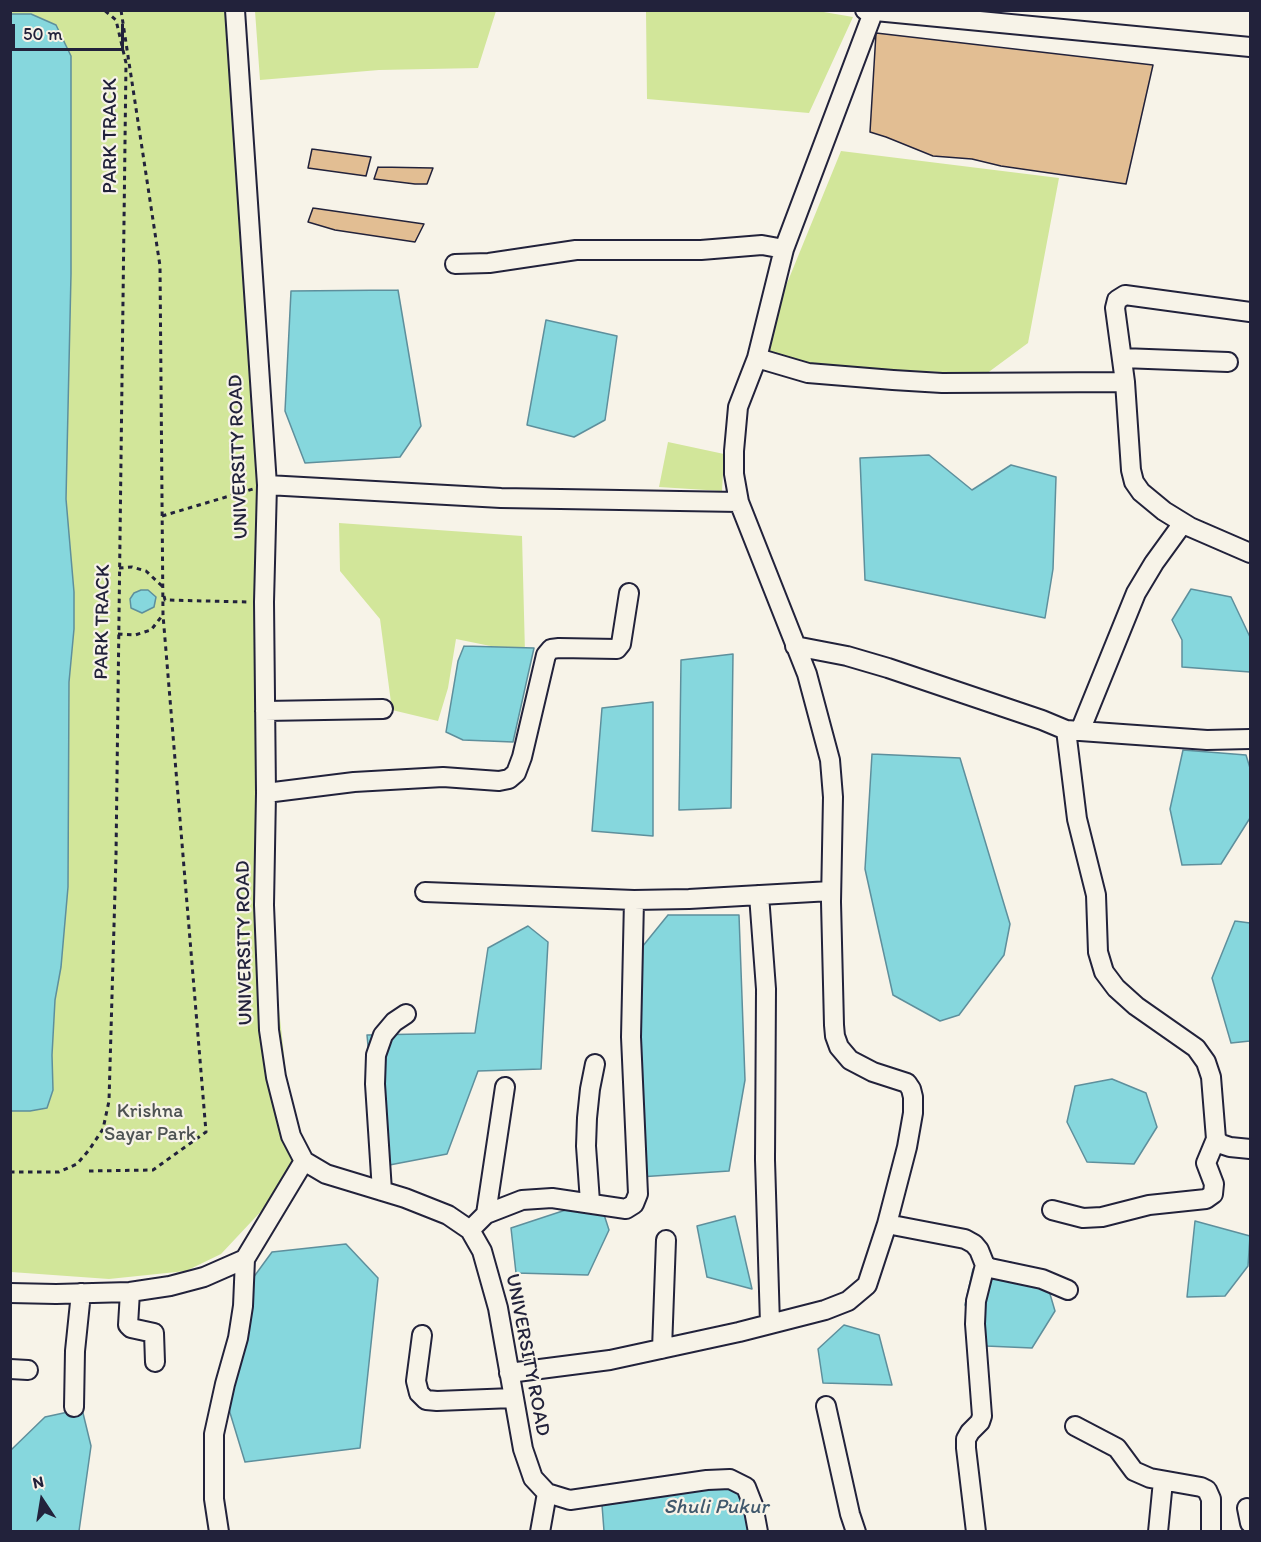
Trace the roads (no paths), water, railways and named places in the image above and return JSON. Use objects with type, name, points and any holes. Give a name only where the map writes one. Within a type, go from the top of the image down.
[{"type":"street","name":"UNIVERSITY ROAD","points":[[235,10],[267,485],[264,602],[266,793],[264,905],[269,1030],[276,1077],[291,1136],[304,1161]]},
{"type":"street","points":[[509,1373],[610,1360],[662,1349],[825,1310],[848,1301],[867,1285],[907,1148],[913,1113],[913,1096],[907,1083],[873,1072],[850,1060],[838,1047],[834,1025],[831,891],[833,797],[830,760],[814,699],[739,502],[734,474],[734,431],[738,407],[757,358],[784,249],[871,11],[1251,47]]},
{"type":"street","points":[[455,264],[489,263],[576,250],[701,250],[762,245],[784,249]]},
{"type":"street","points":[[1251,312],[1125,295],[1117,300],[1115,308],[1125,382],[1131,470],[1134,482],[1141,492],[1183,523],[1251,553]]},
{"type":"street","points":[[757,358],[808,374],[893,380],[942,383],[1125,382]]},
{"type":"street","points":[[1122,358],[1228,362]]},
{"type":"street","points":[[267,485],[501,498],[739,502]]},
{"type":"street","points":[[1052,1210],[1083,1218],[1102,1217],[1149,1205],[1206,1199],[1213,1194],[1214,1184],[1206,1163],[1216,1139],[1211,1077],[1206,1062],[1196,1048],[1129,1000],[1104,972],[1098,952],[1096,895],[1077,819],[1073,731],[1136,593],[1154,562],[1183,523]]},
{"type":"street","points":[[266,793],[387,780],[443,777],[499,781],[509,779],[516,773],[522,758],[546,655],[551,650],[559,648],[617,649],[621,644],[629,593]]},
{"type":"street","points":[[795,646],[847,656],[888,668],[1073,731],[1207,740],[1251,739]]},
{"type":"street","points":[[265,711],[383,709]]},
{"type":"street","points":[[425,892],[634,900],[831,891]]},
{"type":"street","points":[[759,895],[766,989],[765,1160],[770,1324]]},
{"type":"street","points":[[219,1532],[214,1499],[214,1434],[238,1338],[243,1306],[245,1259],[304,1161],[326,1174],[405,1198],[448,1215],[470,1230],[486,1214],[522,1200],[552,1198],[626,1209],[634,1204],[638,1194],[631,1037],[634,900]]},
{"type":"street","points":[[382,1191],[375,1055],[382,1035],[394,1022],[406,1014]]},
{"type":"street","points":[[590,1202],[586,1146],[587,1118],[595,1064]]},
{"type":"street","points":[[486,1214],[505,1087]]},
{"type":"street","points":[[1216,1139],[1221,1144],[1230,1147],[1251,1149]]},
{"type":"street","points":[[886,1224],[965,1239],[979,1250],[985,1265],[978,1292],[975,1324],[982,1416],[981,1422],[966,1439],[976,1532]]},
{"type":"street","name":"UNIVERSITY ROAD","points":[[470,1230],[482,1251],[498,1308],[523,1449],[533,1478],[547,1493]]},
{"type":"street","points":[[662,1349],[666,1240]]},
{"type":"street","points":[[10,1293],[130,1292],[171,1286],[204,1277],[245,1259]]},
{"type":"street","points":[[985,1265],[1042,1279],[1068,1290]]},
{"type":"street","points":[[130,1292],[128,1325],[131,1328],[154,1333],[155,1362]]},
{"type":"street","points":[[74,1407],[75,1351],[81,1293]]},
{"type":"street","points":[[422,1335],[416,1382],[419,1393],[426,1400],[513,1398]]},
{"type":"street","points":[[826,1406],[856,1532]]},
{"type":"street","points":[[1075,1426],[1117,1448],[1134,1471],[1150,1478],[1207,1490],[1211,1499],[1211,1532]]},
{"type":"street","points":[[540,1532],[547,1493],[570,1500],[706,1480],[730,1479],[746,1486],[753,1505],[758,1532]]},
{"type":"street","points":[[1158,1532],[1163,1481]]},
{"type":"water","points":[[11,14],[31,14],[56,25],[71,56],[71,274],[66,499],[74,592],[74,629],[69,682],[68,887],[61,967],[55,1000],[53,1090],[47,1108],[30,1111],[10,1111]]},
{"type":"water","points":[[398,290],[421,426],[400,457],[305,463],[285,411],[291,291]]},
{"type":"water","points":[[546,320],[617,336],[605,420],[574,437],[527,425]]},
{"type":"water","points":[[929,455],[972,490],[1011,465],[1056,477],[1053,569],[1045,618],[865,580],[860,458]]},
{"type":"water","points":[[1191,589],[1231,597],[1250,637],[1250,672],[1182,667],[1182,640],[1172,620]]},
{"type":"water","points":[[148,590],[156,597],[154,607],[142,613],[131,608],[130,599],[134,593]]},
{"type":"water","points":[[464,646],[534,648],[513,742],[463,740],[446,732],[458,661]]},
{"type":"water","points":[[733,654],[731,808],[679,810],[681,660]]},
{"type":"water","points":[[653,702],[653,836],[592,831],[602,708]]},
{"type":"water","points":[[1183,750],[1246,755],[1250,768],[1250,818],[1221,864],[1182,865],[1170,809]]},
{"type":"water","points":[[872,754],[960,758],[1010,924],[1004,955],[959,1015],[940,1021],[893,995],[865,869]]},
{"type":"water","points":[[668,915],[739,915],[745,1080],[729,1171],[639,1177],[638,952]]},
{"type":"water","points":[[1235,921],[1250,923],[1250,1041],[1231,1043],[1212,978]]},
{"type":"water","points":[[528,926],[548,942],[541,1069],[478,1071],[447,1154],[379,1167],[367,1035],[475,1033],[488,948]]},
{"type":"water","points":[[1112,1079],[1146,1093],[1157,1127],[1134,1164],[1087,1162],[1067,1122],[1075,1086]]},
{"type":"water","points":[[599,1199],[609,1230],[588,1275],[516,1273],[511,1228]]},
{"type":"water","points":[[735,1216],[752,1289],[707,1277],[697,1226]]},
{"type":"water","points":[[1195,1221],[1250,1236],[1248,1266],[1225,1296],[1187,1297]]},
{"type":"water","points":[[346,1244],[378,1278],[360,1448],[245,1462],[227,1403],[242,1293],[272,1252]]},
{"type":"water","points":[[1010,1262],[1045,1277],[1055,1311],[1032,1348],[986,1346],[965,1305],[973,1269]]},
{"type":"water","points":[[844,1325],[879,1335],[892,1385],[823,1383],[818,1349]]},
{"type":"water","points":[[82,1409],[91,1446],[79,1531],[11,1532],[11,1450],[45,1417]]},
{"type":"water","name":"Shuli Pukur","points":[[718,1483],[733,1487],[749,1506],[753,1531],[604,1531],[602,1505]]},
{"type":"park label","name":"Krishna Sayar Park","points":[[150,1124]]}]
